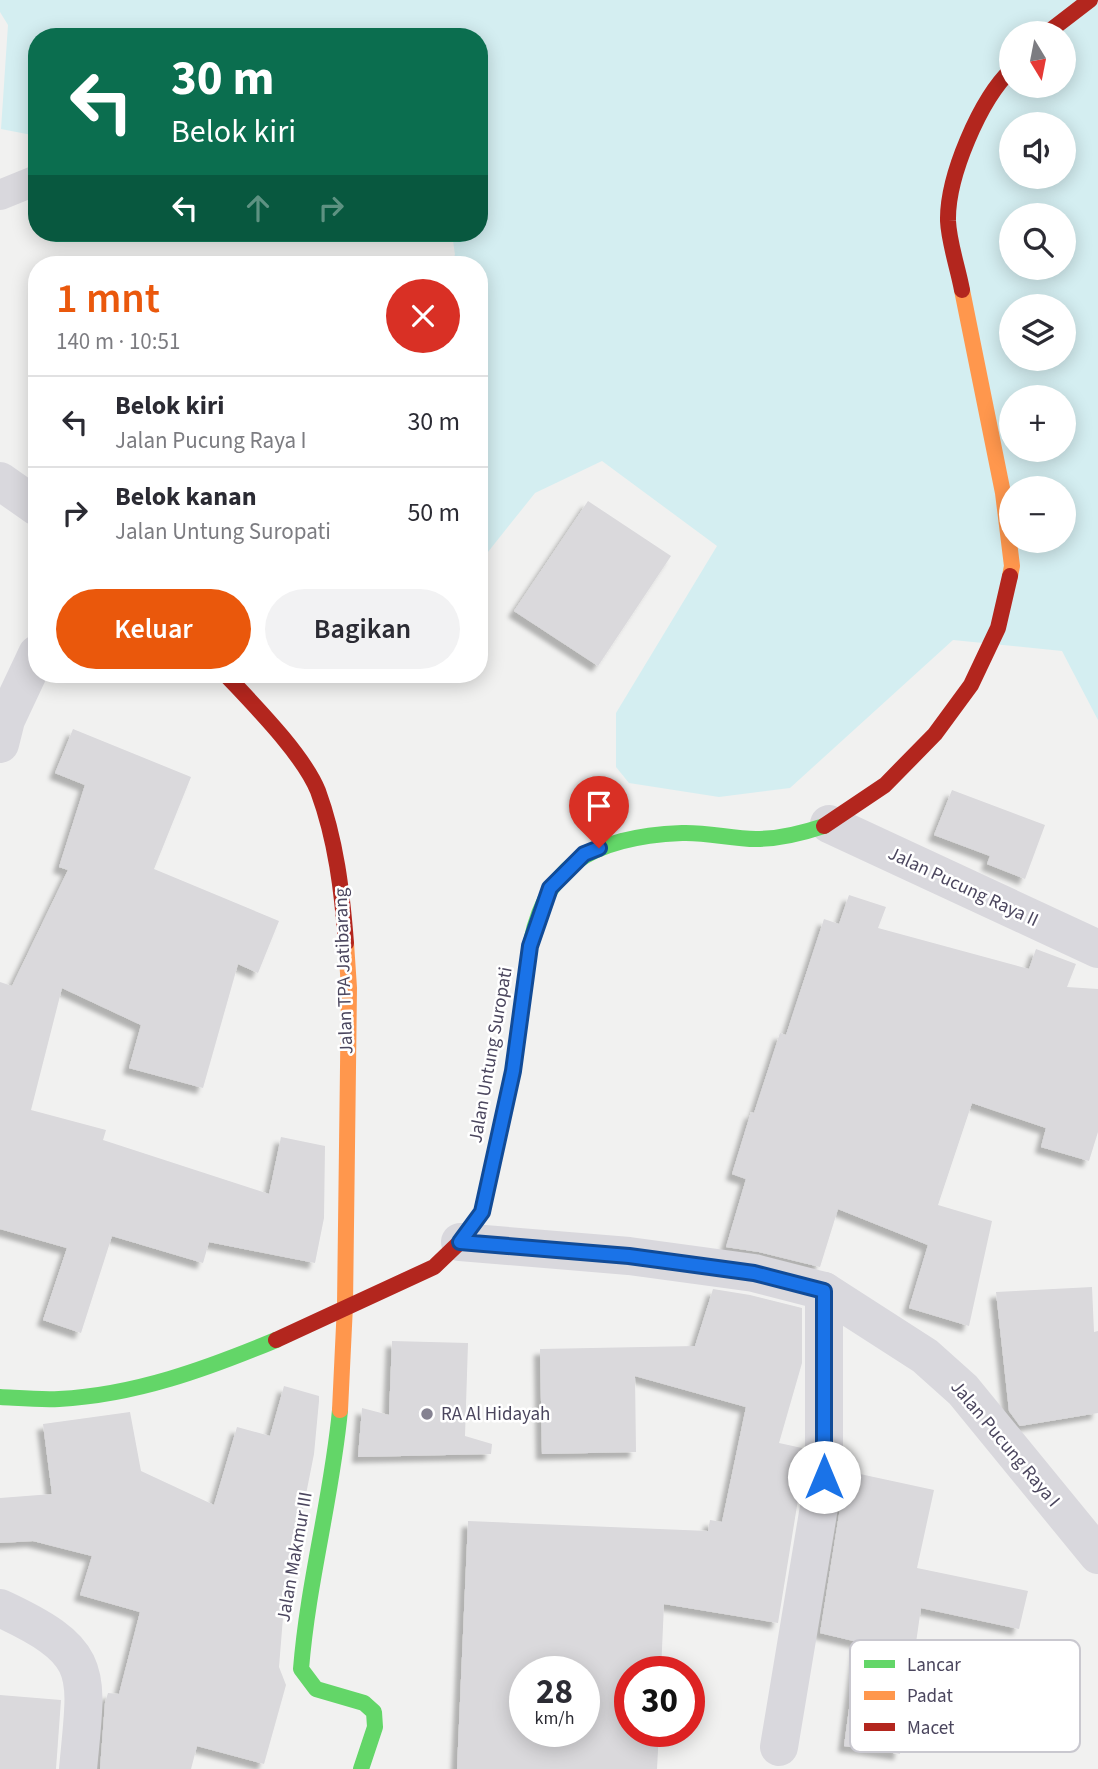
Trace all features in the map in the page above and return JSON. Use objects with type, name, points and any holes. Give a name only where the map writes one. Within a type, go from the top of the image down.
[{"type":"main road","points":[[1062,21],[1090,0]]},
{"type":"main road","name":"Jalan Untung Suropati","points":[[0,1397],[19,1400],[125,1394],[224,1363],[345,1305],[434,1267],[460,1242],[482,1212],[513,1071],[530,946],[550,888],[584,854],[614,842],[682,833],[758,839],[807,832],[829,824],[885,785],[935,734],[971,685],[998,628],[1012,566],[1003,493],[948,220],[962,149],[999,82]]},
{"type":"main road","name":"Jalan TPA Jatibarang","points":[[233,683],[280,734],[317,789],[340,872],[349,988],[345,1305]]},
{"type":"main road","name":"Jalan Makmur III","points":[[345,1305],[336,1457],[306,1608],[301,1669],[316,1689],[364,1703],[374,1713],[375,1727],[361,1769]]},
{"type":"street","points":[[0,481],[28,501]]},
{"type":"street","points":[[0,744],[6,720],[28,672]]},
{"type":"street","name":"Jalan Pucung Raya II","points":[[829,824],[1098,949]]},
{"type":"street","name":"Jalan Pucung Raya I","points":[[460,1242],[629,1256],[754,1273],[824,1291],[925,1356],[962,1390],[1098,1555]]},
{"type":"street","points":[[779,1746],[824,1477],[824,1291]]},
{"type":"street","points":[[0,1608],[28,1621],[67,1648],[81,1667],[85,1693],[78,1769]]},
{"type":"lane","points":[[0,195],[28,184]]},
{"type":"shaded area","points":[[0,0],[1098,0],[1098,720],[1062,651],[953,640],[790,788],[719,797],[629,783],[616,767],[616,713],[717,546],[602,461],[535,493],[488,552],[488,256],[454,256],[453,242],[488,242],[488,28],[28,28],[28,134],[1,129],[8,25],[0,12]]},
{"type":"building","points":[[588,501],[671,556],[598,666],[514,611]]},
{"type":"building","points":[[73,729],[191,777],[154,869],[279,921],[258,973],[238,964],[203,1088],[129,1068],[141,1025],[62,988],[31,1110],[106,1130],[103,1140],[269,1194],[281,1137],[325,1146],[324,1218],[315,1263],[209,1242],[203,1263],[112,1236],[81,1333],[43,1320],[67,1248],[0,1229],[0,982],[12,986],[68,870],[59,867],[85,785],[55,773]]},
{"type":"building","points":[[952,790],[1045,825],[1025,879],[987,864],[990,856],[934,835]]},
{"type":"building","points":[[849,895],[886,907],[878,928],[1029,969],[1036,949],[1076,964],[1067,987],[1098,989],[1098,1132],[1089,1161],[1041,1147],[1046,1128],[972,1103],[938,1205],[992,1221],[969,1326],[909,1308],[928,1245],[838,1209],[820,1267],[726,1247],[746,1179],[732,1174],[751,1112],[754,1113],[780,1033],[786,1035],[824,919],[839,924]]},
{"type":"building","points":[[1092,1287],[1094,1332],[1098,1331],[1098,1413],[1020,1426],[1009,1411],[996,1292]]},
{"type":"building","points":[[713,1289],[802,1308],[802,1363],[779,1443],[802,1448],[802,1475],[778,1623],[664,1604],[662,1656],[614,1656],[614,1747],[658,1747],[657,1769],[457,1769],[468,1521],[708,1531],[710,1520],[722,1522],[746,1407],[635,1376],[636,1452],[542,1454],[540,1349],[695,1346]]},
{"type":"building","name":"RA Al Hidayah","points":[[392,1341],[468,1343],[465,1436],[492,1444],[491,1454],[358,1457],[362,1408],[389,1415]]},
{"type":"building","points":[[284,1386],[319,1396],[319,1401],[314,1454],[284,1605],[279,1667],[286,1685],[264,1764],[197,1746],[191,1769],[100,1769],[105,1703],[108,1693],[119,1694],[140,1612],[80,1595],[92,1556],[33,1541],[0,1543],[0,1498],[52,1494],[43,1424],[130,1412],[141,1471],[214,1505],[237,1427],[270,1436]]},
{"type":"building","points":[[846,1471],[934,1490],[917,1568],[1028,1591],[1019,1629],[921,1608],[916,1640],[850,1640],[820,1633]]},
{"type":"building","points":[[0,1695],[61,1700],[56,1769],[0,1769]]},
{"type":"building","points":[[850,1701],[850,1747],[844,1746]]},
{"type":"traffic: fast","points":[[528,959],[535,926],[545,900],[559,878],[576,862],[597,850],[622,841],[650,836],[691,833],[765,839],[824,826]]},
{"type":"traffic: fast","points":[[0,1397],[59,1399],[115,1392],[170,1379],[276,1340]]},
{"type":"traffic: fast","points":[[340,1410],[301,1669],[316,1689],[364,1703],[374,1712],[375,1727],[361,1769]]},
{"type":"traffic: slow","points":[[962,290],[1003,493],[1012,566],[1010,576]]},
{"type":"traffic: slow","points":[[340,1410],[345,1305],[349,988],[346,943]]},
{"type":"traffic: jam","points":[[1063,21],[1090,0]]},
{"type":"traffic: jam","points":[[962,290],[948,221],[949,203],[959,161],[977,119],[999,83]]},
{"type":"traffic: jam","points":[[824,826],[885,785],[935,734],[971,685],[998,628],[1010,576]]},
{"type":"traffic: jam","points":[[234,683],[301,761],[318,791],[337,866],[346,943]]},
{"type":"traffic: jam","points":[[276,1340],[434,1267],[460,1242],[482,1212],[513,1071],[528,959]]},
{"type":"place","name":"RA Al Hidayah","points":[[427,1414]]},
{"type":"route","points":[[599,848],[584,854],[550,888],[530,946],[513,1071],[482,1212],[460,1242],[629,1256],[754,1273],[824,1291],[824,1477]]}]
